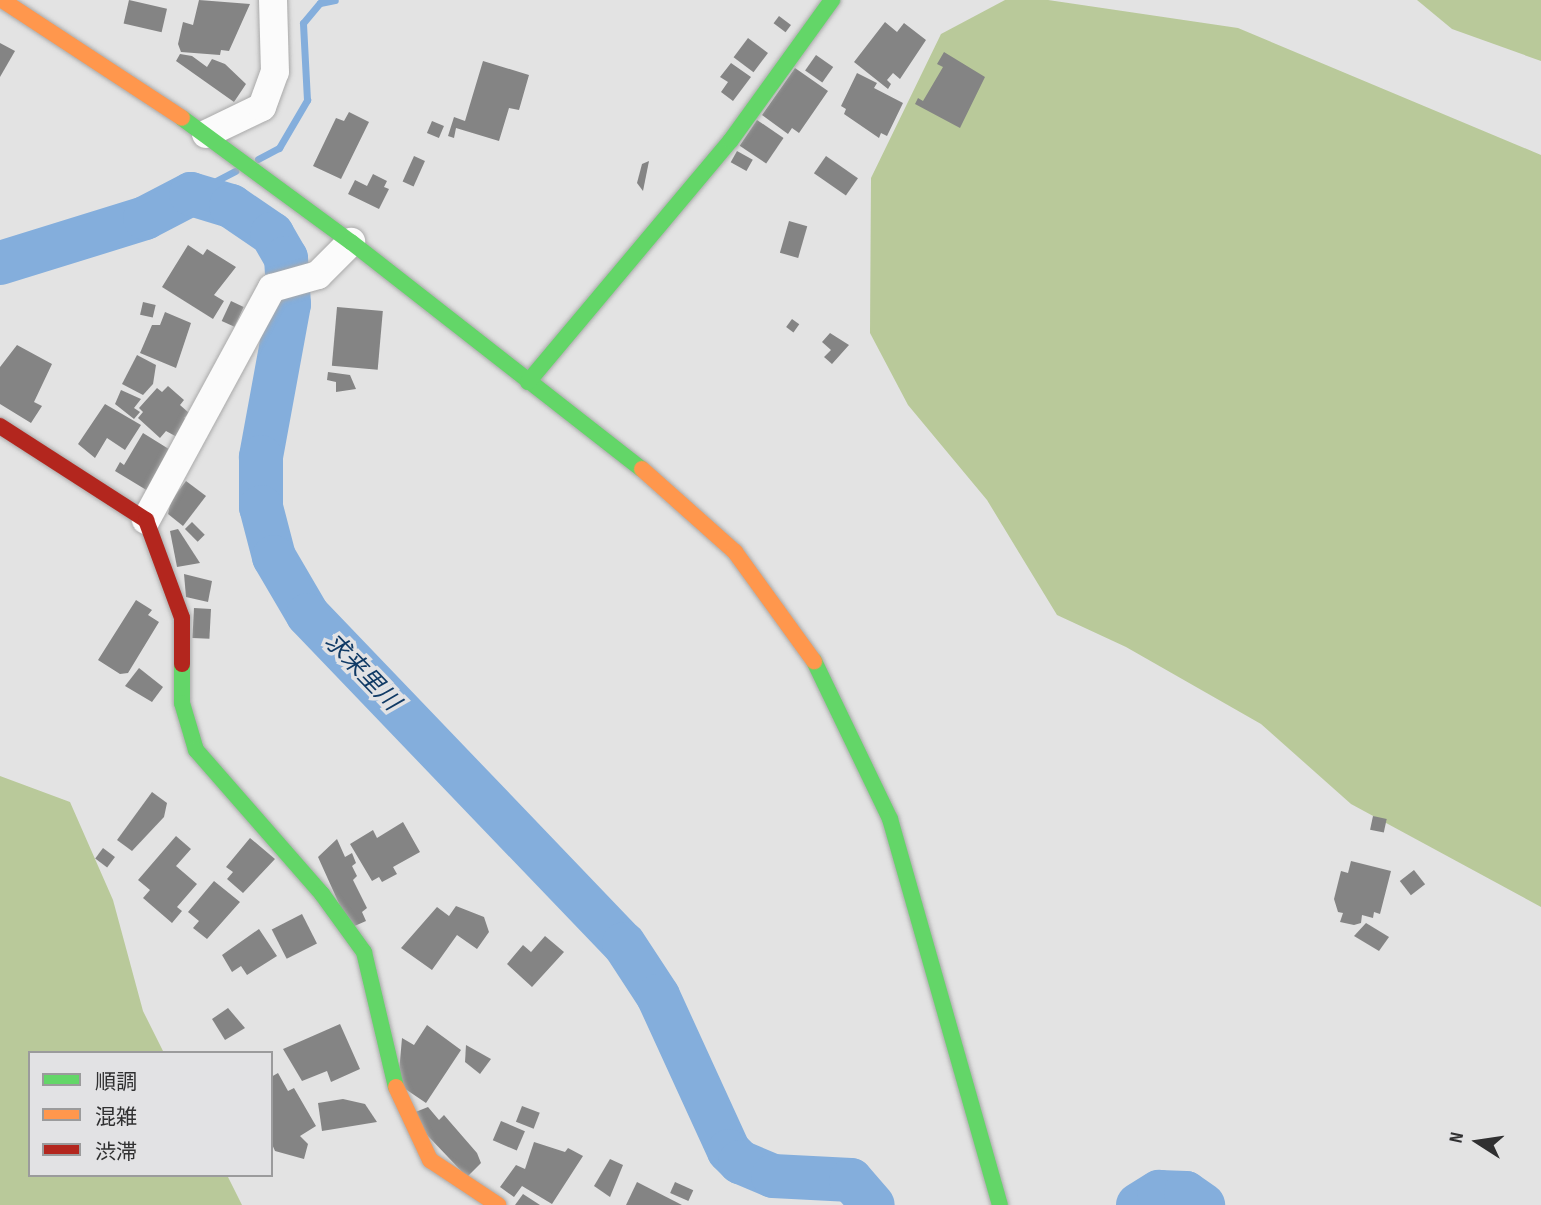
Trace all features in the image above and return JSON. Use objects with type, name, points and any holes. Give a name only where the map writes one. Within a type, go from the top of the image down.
[{"type":"street","points":[[2,0],[214,140],[351,242],[528,382],[618,447],[735,552],[821,670],[890,819],[1000,1205]]},
{"type":"street","points":[[214,140],[262,107],[275,72],[273,0]]},
{"type":"street","points":[[528,382],[731,140],[832,0]]},
{"type":"street","points":[[146,520],[272,288],[318,275],[351,242]]},
{"type":"street","points":[[0,426],[146,520],[182,618],[183,704],[196,750],[322,894],[364,952],[398,1097],[430,1160],[498,1205]]},
{"type":"green space","points":[[1005,0],[1048,0],[1238,28],[1541,155],[1541,907],[1351,804],[1261,724],[1126,647],[1057,615],[987,500],[908,405],[870,333],[871,178],[941,34]]},
{"type":"green space","points":[[1417,0],[1541,0],[1541,61],[1452,29]]},
{"type":"green space","points":[[0,776],[70,802],[113,900],[143,1011],[163,1051],[28,1051],[28,1177],[228,1177],[242,1205],[0,1205]]},
{"type":"building","points":[[129,0],[167,9],[162,32],[124,23]]},
{"type":"building","points":[[199,0],[250,4],[229,51],[221,50],[220,55],[181,52],[178,44],[183,22],[193,25]]},
{"type":"building","points":[[779,16],[791,25],[786,32],[774,23]]},
{"type":"building","points":[[885,22],[897,32],[904,23],[926,40],[900,79],[893,73],[887,80],[891,84],[888,89],[854,62]]},
{"type":"building","points":[[748,38],[768,53],[754,72],[734,57]]},
{"type":"building","points":[[0,43],[15,51],[0,77]]},
{"type":"building","points":[[944,52],[985,77],[960,128],[915,104],[918,98],[923,101],[943,67],[937,64]]},
{"type":"building","points":[[180,54],[192,56],[207,67],[212,59],[225,64],[246,84],[234,102],[176,61]]},
{"type":"building","points":[[816,55],[833,67],[822,83],[805,71]]},
{"type":"building","points":[[483,61],[529,75],[519,110],[509,108],[499,141],[456,128],[454,138],[448,136],[454,117],[465,121]]},
{"type":"building","points":[[731,63],[751,77],[733,101],[721,92],[728,82],[720,77]]},
{"type":"building","points":[[795,68],[828,91],[799,133],[792,128],[788,134],[762,115]]},
{"type":"building","points":[[857,73],[877,83],[874,88],[903,103],[887,136],[881,133],[879,138],[844,114],[846,109],[841,106]]},
{"type":"building","points":[[349,112],[369,122],[341,179],[313,166],[336,118],[344,121]]},
{"type":"building","points":[[757,120],[784,138],[766,164],[740,146]]},
{"type":"building","points":[[432,121],[444,126],[439,138],[427,133]]},
{"type":"building","points":[[737,151],[753,160],[746,171],[731,162]]},
{"type":"building","points":[[414,156],[425,161],[414,186],[403,182]]},
{"type":"building","points":[[826,156],[858,178],[846,196],[814,173]]},
{"type":"building","points":[[649,161],[643,191],[637,183],[642,164]]},
{"type":"building","points":[[373,174],[387,181],[384,187],[389,189],[379,209],[348,194],[355,180],[367,186]]},
{"type":"building","points":[[789,221],[807,226],[798,258],[780,253]]},
{"type":"building","points":[[188,245],[203,255],[207,249],[236,267],[214,295],[224,301],[213,319],[162,287]]},
{"type":"building","points":[[231,301],[244,307],[234,327],[222,321]]},
{"type":"building","points":[[143,302],[156,305],[153,318],[140,315]]},
{"type":"building","points":[[337,307],[383,311],[378,370],[332,366]]},
{"type":"building","points":[[165,312],[191,323],[176,368],[140,353],[152,325],[160,325]]},
{"type":"building","points":[[792,319],[799,324],[793,332],[786,327]]},
{"type":"building","points":[[830,333],[849,345],[832,364],[824,357],[831,350],[822,342]]},
{"type":"building","points":[[17,345],[52,364],[34,402],[42,406],[31,423],[0,404],[0,367]]},
{"type":"building","points":[[137,355],[156,365],[153,384],[143,395],[122,384]]},
{"type":"building","points":[[328,372],[350,375],[356,389],[336,392],[336,382],[327,380]]},
{"type":"building","points":[[168,386],[184,400],[180,405],[189,413],[184,418],[190,422],[177,437],[166,431],[160,438],[138,418],[143,412],[139,408],[157,388],[162,392]]},
{"type":"building","points":[[121,390],[141,399],[134,408],[140,412],[134,419],[115,404]]},
{"type":"building","points":[[105,404],[141,425],[125,450],[107,438],[95,458],[78,444]]},
{"type":"building","points":[[143,433],[172,451],[148,491],[115,471],[120,462],[124,465]]},
{"type":"building","points":[[186,481],[206,496],[183,526],[168,514],[171,501]]},
{"type":"building","points":[[192,522],[205,535],[198,542],[185,529]]},
{"type":"building","points":[[178,529],[200,563],[177,567],[170,531]]},
{"type":"building","points":[[184,574],[212,581],[208,602],[186,597]]},
{"type":"building","points":[[136,600],[152,610],[148,615],[159,622],[128,673],[120,674],[98,660]]},
{"type":"building","points":[[194,608],[211,609],[209,639],[192,638]]},
{"type":"building","points":[[139,668],[163,687],[152,702],[125,686]]},
{"type":"building","points":[[152,792],[167,803],[164,817],[132,851],[117,840]]},
{"type":"building","points":[[1373,816],[1387,819],[1384,833],[1370,830]]},
{"type":"building","points":[[403,822],[420,852],[393,867],[397,874],[382,882],[379,877],[372,881],[350,844],[373,830],[377,838]]},
{"type":"building","points":[[176,836],[191,849],[176,866],[197,884],[177,907],[182,911],[172,923],[143,898],[150,890],[138,880]]},
{"type":"building","points":[[250,838],[275,859],[243,893],[227,879],[233,872],[226,867]]},
{"type":"building","points":[[337,839],[345,857],[352,853],[356,863],[352,866],[357,876],[353,880],[367,908],[362,912],[366,921],[350,928],[318,857]]},
{"type":"building","points":[[103,848],[115,857],[107,867],[95,858]]},
{"type":"building","points":[[1351,861],[1391,871],[1380,914],[1374,912],[1373,918],[1362,915],[1361,923],[1354,925],[1340,922],[1343,913],[1338,912],[1334,899],[1341,871],[1348,873]]},
{"type":"building","points":[[1414,870],[1425,884],[1411,895],[1400,881]]},
{"type":"building","points":[[214,881],[240,902],[207,939],[193,928],[199,921],[188,912]]},
{"type":"building","points":[[456,906],[484,917],[489,932],[477,949],[457,935],[432,970],[401,948],[437,907],[449,916]]},
{"type":"building","points":[[302,914],[317,943],[287,959],[272,929]]},
{"type":"building","points":[[1366,923],[1389,937],[1379,951],[1354,936]]},
{"type":"building","points":[[259,929],[277,956],[247,975],[241,966],[232,972],[222,955]]},
{"type":"building","points":[[545,936],[564,952],[532,987],[507,964],[523,945],[531,952]]},
{"type":"building","points":[[228,1008],[245,1028],[225,1040],[212,1019]]},
{"type":"building","points":[[340,1024],[360,1069],[331,1082],[327,1071],[302,1081],[283,1049]]},
{"type":"building","points":[[427,1025],[461,1050],[426,1103],[398,1084],[402,1038],[414,1045]]},
{"type":"building","points":[[466,1045],[491,1059],[480,1074],[465,1062]]},
{"type":"building","points":[[278,1073],[288,1091],[294,1088],[316,1126],[300,1136],[308,1144],[304,1159],[275,1151],[273,1146],[273,1076]]},
{"type":"building","points":[[343,1099],[365,1104],[377,1122],[322,1131],[318,1103]]},
{"type":"building","points":[[522,1106],[540,1113],[534,1129],[516,1122]]},
{"type":"building","points":[[428,1107],[439,1120],[444,1115],[477,1153],[481,1163],[467,1177],[408,1115]]},
{"type":"building","points":[[501,1121],[525,1131],[517,1150],[493,1140]]},
{"type":"building","points":[[534,1142],[565,1152],[568,1148],[583,1156],[552,1204],[522,1186],[514,1197],[500,1187],[516,1165],[525,1169]]},
{"type":"building","points":[[610,1159],[623,1165],[610,1197],[594,1186]]},
{"type":"building","points":[[637,1182],[682,1205],[626,1205]]},
{"type":"building","points":[[675,1182],[693,1190],[688,1201],[670,1193]]},
{"type":"building","points":[[523,1194],[540,1205],[515,1205]]},
{"type":"waterway","points":[[258,159],[279,148],[307,100],[303,23],[320,3],[335,0]]},
{"type":"waterway","points":[[191,194],[235,171]]},
{"type":"waterway","name":"求来里川","points":[[0,263],[145,218],[191,194],[231,206],[272,234],[286,258],[289,304],[261,457],[261,507],[274,557],[308,615],[624,944],[658,996],[729,1151],[740,1162],[773,1176],[851,1180],[873,1205]]},
{"type":"waterway","name":"求来里川","points":[[1138,1205],[1159,1192],[1186,1193],[1203,1205]]},
{"type":"traffic: fast","points":[[528,382],[731,140],[832,0]]},
{"type":"traffic: fast","points":[[182,118],[351,242],[642,469]]},
{"type":"traffic: fast","points":[[814,661],[890,819],[1000,1205]]},
{"type":"traffic: fast","points":[[182,664],[182,703],[196,750],[322,894],[364,952],[396,1087]]},
{"type":"traffic: slow","points":[[2,0],[182,118]]},
{"type":"traffic: slow","points":[[642,469],[735,552],[814,661]]},
{"type":"traffic: slow","points":[[396,1087],[430,1160],[498,1205]]},
{"type":"traffic: jam","points":[[0,426],[146,520],[182,618],[182,664]]}]
